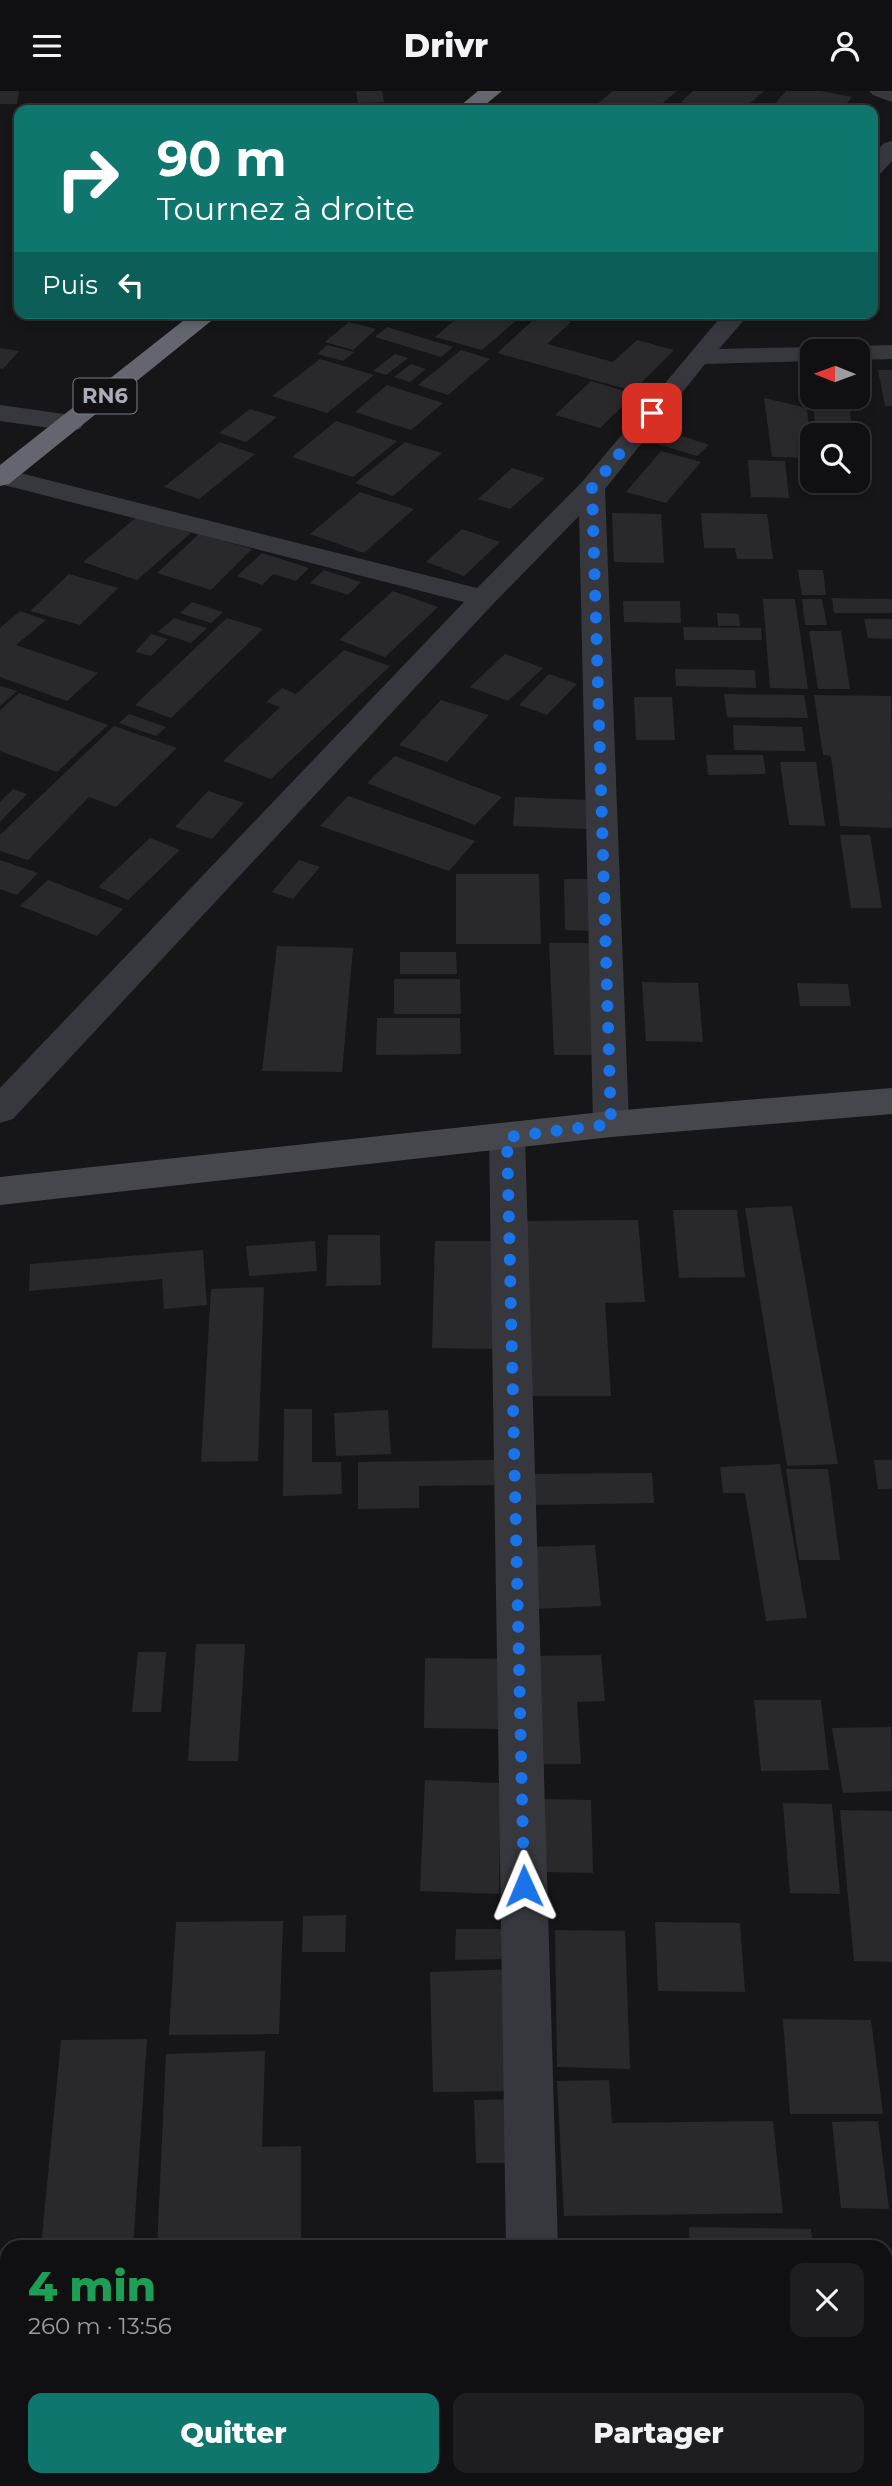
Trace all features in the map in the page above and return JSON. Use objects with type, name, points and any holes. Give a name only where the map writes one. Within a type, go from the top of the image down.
[{"type":"highway","points":[[473,105],[491,91]]},
{"type":"highway","name":"RN6","points":[[1,477],[201,319]]},
{"type":"street","points":[[880,91],[892,96]]},
{"type":"street","points":[[878,163],[892,148]]},
{"type":"street","points":[[0,1110],[483,598],[592,488],[698,357],[733,319]]},
{"type":"street","points":[[870,353],[892,352]]},
{"type":"street","points":[[698,357],[800,354]]},
{"type":"street","points":[[0,413],[71,423]]},
{"type":"street","points":[[1,477],[483,598]]},
{"type":"street","points":[[592,488],[611,1124]]},
{"type":"street","points":[[0,1191],[611,1124],[892,1101]]},
{"type":"street","points":[[507,1137],[532,2240]]},
{"type":"building","points":[[0,91],[19,91],[17,104],[0,104]]},
{"type":"building","points":[[356,91],[382,91],[384,102],[358,103]]},
{"type":"building","points":[[613,91],[677,91],[663,103],[670,105],[596,105]]},
{"type":"building","points":[[693,91],[764,91],[748,105],[695,105],[681,102]]},
{"type":"building","points":[[786,91],[821,91],[852,97],[845,105],[773,105]]},
{"type":"building","points":[[456,319],[518,319],[482,350],[435,337]]},
{"type":"building","points":[[534,319],[561,319],[571,322],[547,344],[613,362],[637,340],[674,350],[633,391],[497,353]]},
{"type":"building","points":[[349,322],[376,329],[353,350],[325,342]]},
{"type":"building","points":[[387,327],[453,347],[441,357],[375,337]]},
{"type":"building","points":[[327,345],[354,352],[343,361],[317,354]]},
{"type":"building","points":[[0,348],[19,351],[3,369],[0,368]]},
{"type":"building","points":[[461,350],[490,359],[448,395],[418,385]]},
{"type":"building","points":[[395,354],[408,358],[386,375],[373,371]]},
{"type":"building","points":[[320,359],[374,375],[327,413],[272,396]]},
{"type":"building","points":[[411,364],[426,369],[410,382],[394,377]]},
{"type":"building","points":[[878,370],[892,370],[892,406],[885,406]]},
{"type":"building","points":[[591,381],[635,394],[600,428],[555,415]]},
{"type":"building","points":[[387,385],[443,403],[411,430],[355,412]]},
{"type":"building","points":[[764,398],[807,409],[808,423],[800,423],[800,458],[772,457]]},
{"type":"building","points":[[250,409],[277,417],[246,442],[219,433]]},
{"type":"building","points":[[813,409],[849,409],[852,423],[815,423]]},
{"type":"building","points":[[336,421],[397,441],[353,477],[292,457]]},
{"type":"building","points":[[670,432],[709,445],[697,456],[657,444]]},
{"type":"building","points":[[220,442],[255,454],[199,499],[164,487]]},
{"type":"building","points":[[405,442],[442,453],[393,496],[355,483]]},
{"type":"building","points":[[661,451],[701,462],[666,503],[626,492]]},
{"type":"building","points":[[748,460],[785,461],[789,498],[751,497]]},
{"type":"building","points":[[512,468],[545,478],[510,509],[478,499]]},
{"type":"building","points":[[360,492],[414,509],[364,553],[310,534]]},
{"type":"building","points":[[612,513],[661,514],[664,563],[614,562]]},
{"type":"building","points":[[701,513],[767,514],[773,559],[737,559],[735,548],[704,548]]},
{"type":"building","points":[[138,516],[191,533],[137,580],[83,562]]},
{"type":"building","points":[[462,529],[500,542],[464,576],[426,562]]},
{"type":"building","points":[[199,534],[252,549],[211,590],[157,573]]},
{"type":"building","points":[[262,553],[309,568],[296,581],[273,574],[262,585],[237,576]]},
{"type":"building","points":[[324,570],[361,582],[348,595],[310,583]]},
{"type":"building","points":[[798,570],[823,570],[826,595],[802,595]]},
{"type":"building","points":[[69,574],[118,588],[80,625],[30,611]]},
{"type":"building","points":[[393,591],[438,607],[385,657],[339,640]]},
{"type":"building","points":[[832,598],[892,599],[892,613],[834,613]]},
{"type":"building","points":[[763,599],[795,599],[808,689],[770,688]]},
{"type":"building","points":[[802,599],[822,599],[827,625],[805,625]]},
{"type":"building","points":[[623,601],[680,601],[681,623],[624,622]]},
{"type":"building","points":[[192,602],[223,612],[211,623],[180,613]]},
{"type":"building","points":[[20,611],[46,620],[16,645],[98,673],[67,701],[0,677],[0,628]]},
{"type":"building","points":[[717,613],[739,614],[740,626],[718,626]]},
{"type":"building","points":[[174,618],[207,628],[191,643],[158,632]]},
{"type":"building","points":[[227,618],[263,629],[171,718],[135,705]]},
{"type":"building","points":[[864,619],[892,619],[892,639],[868,638]]},
{"type":"building","points":[[683,627],[761,628],[762,640],[684,640]]},
{"type":"building","points":[[809,631],[841,631],[850,689],[818,689]]},
{"type":"building","points":[[151,634],[168,639],[151,656],[135,652]]},
{"type":"building","points":[[344,650],[390,666],[271,779],[223,761],[280,707],[266,702],[282,688],[296,694]]},
{"type":"building","points":[[505,654],[543,668],[508,701],[470,687]]},
{"type":"building","points":[[675,669],[755,670],[756,688],[676,686]]},
{"type":"building","points":[[549,674],[577,684],[547,715],[519,705]]},
{"type":"building","points":[[0,686],[17,691],[0,706]]},
{"type":"building","points":[[19,693],[108,725],[57,772],[0,751],[0,710]]},
{"type":"building","points":[[724,694],[804,695],[808,718],[727,717]]},
{"type":"building","points":[[814,695],[891,696],[892,828],[840,826],[831,756],[823,755]]},
{"type":"building","points":[[634,697],[672,697],[675,740],[636,740]]},
{"type":"building","points":[[441,700],[489,715],[447,762],[399,745]]},
{"type":"building","points":[[129,714],[166,727],[156,736],[119,723]]},
{"type":"building","points":[[733,725],[802,727],[805,751],[734,750]]},
{"type":"building","points":[[114,726],[177,748],[116,807],[89,797],[28,860],[0,851],[0,835]]},
{"type":"building","points":[[706,755],[763,755],[766,774],[708,775]]},
{"type":"building","points":[[395,756],[502,797],[475,825],[367,783]]},
{"type":"building","points":[[780,762],[816,762],[825,826],[789,825]]},
{"type":"building","points":[[13,789],[27,794],[0,822],[0,802]]},
{"type":"building","points":[[208,791],[244,803],[212,839],[175,827]]},
{"type":"building","points":[[348,796],[475,841],[449,871],[320,826]]},
{"type":"building","points":[[515,797],[588,800],[588,829],[513,826]]},
{"type":"building","points":[[840,835],[870,835],[882,908],[851,908]]},
{"type":"building","points":[[150,838],[180,850],[128,900],[98,887]]},
{"type":"building","points":[[0,860],[38,873],[17,895],[0,889]]},
{"type":"building","points":[[299,860],[320,867],[293,899],[272,892]]},
{"type":"building","points":[[456,874],[539,874],[541,944],[456,944]]},
{"type":"building","points":[[564,879],[594,879],[596,931],[565,930]]},
{"type":"building","points":[[48,880],[123,909],[97,936],[20,906]]},
{"type":"building","points":[[549,943],[591,943],[597,1055],[554,1055]]},
{"type":"building","points":[[277,946],[353,948],[342,1072],[262,1071]]},
{"type":"building","points":[[400,952],[456,952],[457,974],[400,974]]},
{"type":"building","points":[[394,979],[460,979],[461,1014],[394,1014]]},
{"type":"building","points":[[642,982],[698,983],[703,1042],[646,1041]]},
{"type":"building","points":[[797,983],[848,984],[851,1006],[800,1006]]},
{"type":"building","points":[[377,1018],[460,1018],[461,1054],[376,1055]]},
{"type":"building","points":[[792,1206],[838,1464],[787,1466],[745,1208]]},
{"type":"building","points":[[673,1210],[737,1210],[745,1277],[679,1278]]},
{"type":"building","points":[[638,1220],[645,1302],[605,1303],[611,1396],[529,1396],[523,1221]]},
{"type":"building","points":[[328,1235],[380,1235],[381,1285],[326,1286]]},
{"type":"building","points":[[315,1241],[317,1271],[249,1276],[246,1246]]},
{"type":"building","points":[[435,1241],[493,1241],[493,1349],[432,1348]]},
{"type":"building","points":[[203,1250],[207,1305],[164,1309],[162,1279],[29,1291],[30,1264]]},
{"type":"building","points":[[264,1287],[258,1461],[201,1462],[211,1289]]},
{"type":"building","points":[[284,1409],[312,1409],[312,1462],[341,1462],[342,1494],[283,1496]]},
{"type":"building","points":[[388,1410],[391,1454],[336,1456],[334,1413]]},
{"type":"building","points":[[496,1460],[497,1485],[419,1486],[419,1508],[358,1509],[358,1462]]},
{"type":"building","points":[[874,1460],[892,1460],[892,1489],[878,1489]]},
{"type":"building","points":[[780,1464],[807,1618],[766,1621],[745,1493],[723,1493],[720,1467]]},
{"type":"building","points":[[786,1469],[828,1469],[840,1560],[799,1560]]},
{"type":"building","points":[[652,1473],[654,1503],[533,1505],[530,1474]]},
{"type":"building","points":[[595,1545],[601,1606],[534,1609],[530,1547]]},
{"type":"building","points":[[196,1644],[245,1644],[238,1761],[188,1761]]},
{"type":"building","points":[[138,1652],[166,1652],[161,1712],[132,1712]]},
{"type":"building","points":[[601,1655],[605,1701],[577,1702],[581,1764],[535,1764],[529,1656]]},
{"type":"building","points":[[425,1658],[498,1659],[498,1729],[424,1728]]},
{"type":"building","points":[[754,1700],[821,1700],[829,1770],[761,1771]]},
{"type":"building","points":[[891,1727],[892,1791],[843,1793],[832,1728]]},
{"type":"building","points":[[425,1780],[501,1783],[499,1894],[420,1891]]},
{"type":"building","points":[[543,1799],[591,1800],[593,1873],[544,1872]]},
{"type":"building","points":[[783,1803],[832,1804],[840,1894],[790,1893]]},
{"type":"building","points":[[840,1810],[892,1811],[892,1962],[854,1961]]},
{"type":"building","points":[[346,1915],[345,1952],[302,1952],[303,1916]]},
{"type":"building","points":[[283,1921],[279,2034],[169,2035],[176,1922]]},
{"type":"building","points":[[655,1922],[740,1923],[745,1992],[658,1991]]},
{"type":"building","points":[[456,1929],[509,1929],[509,1959],[455,1960]]},
{"type":"building","points":[[555,1930],[625,1931],[630,2069],[557,2067]]},
{"type":"building","points":[[516,1969],[522,2091],[433,2092],[430,1972]]},
{"type":"building","points":[[783,2019],[871,2020],[883,2114],[790,2114]]},
{"type":"building","points":[[147,2039],[133,2240],[42,2240],[61,2040]]},
{"type":"building","points":[[265,2051],[262,2147],[301,2146],[301,2240],[157,2240],[166,2054]]},
{"type":"building","points":[[609,2080],[612,2123],[773,2121],[783,2213],[564,2216],[557,2081]]},
{"type":"building","points":[[521,2099],[522,2163],[476,2163],[474,2100]]},
{"type":"building","points":[[878,2121],[889,2209],[841,2208],[832,2122]]},
{"type":"building","points":[[689,2227],[811,2229],[812,2240],[690,2240]]},
{"type":"route","points":[[524,1886],[507,1137],[611,1124],[592,488],[652,413]]}]
